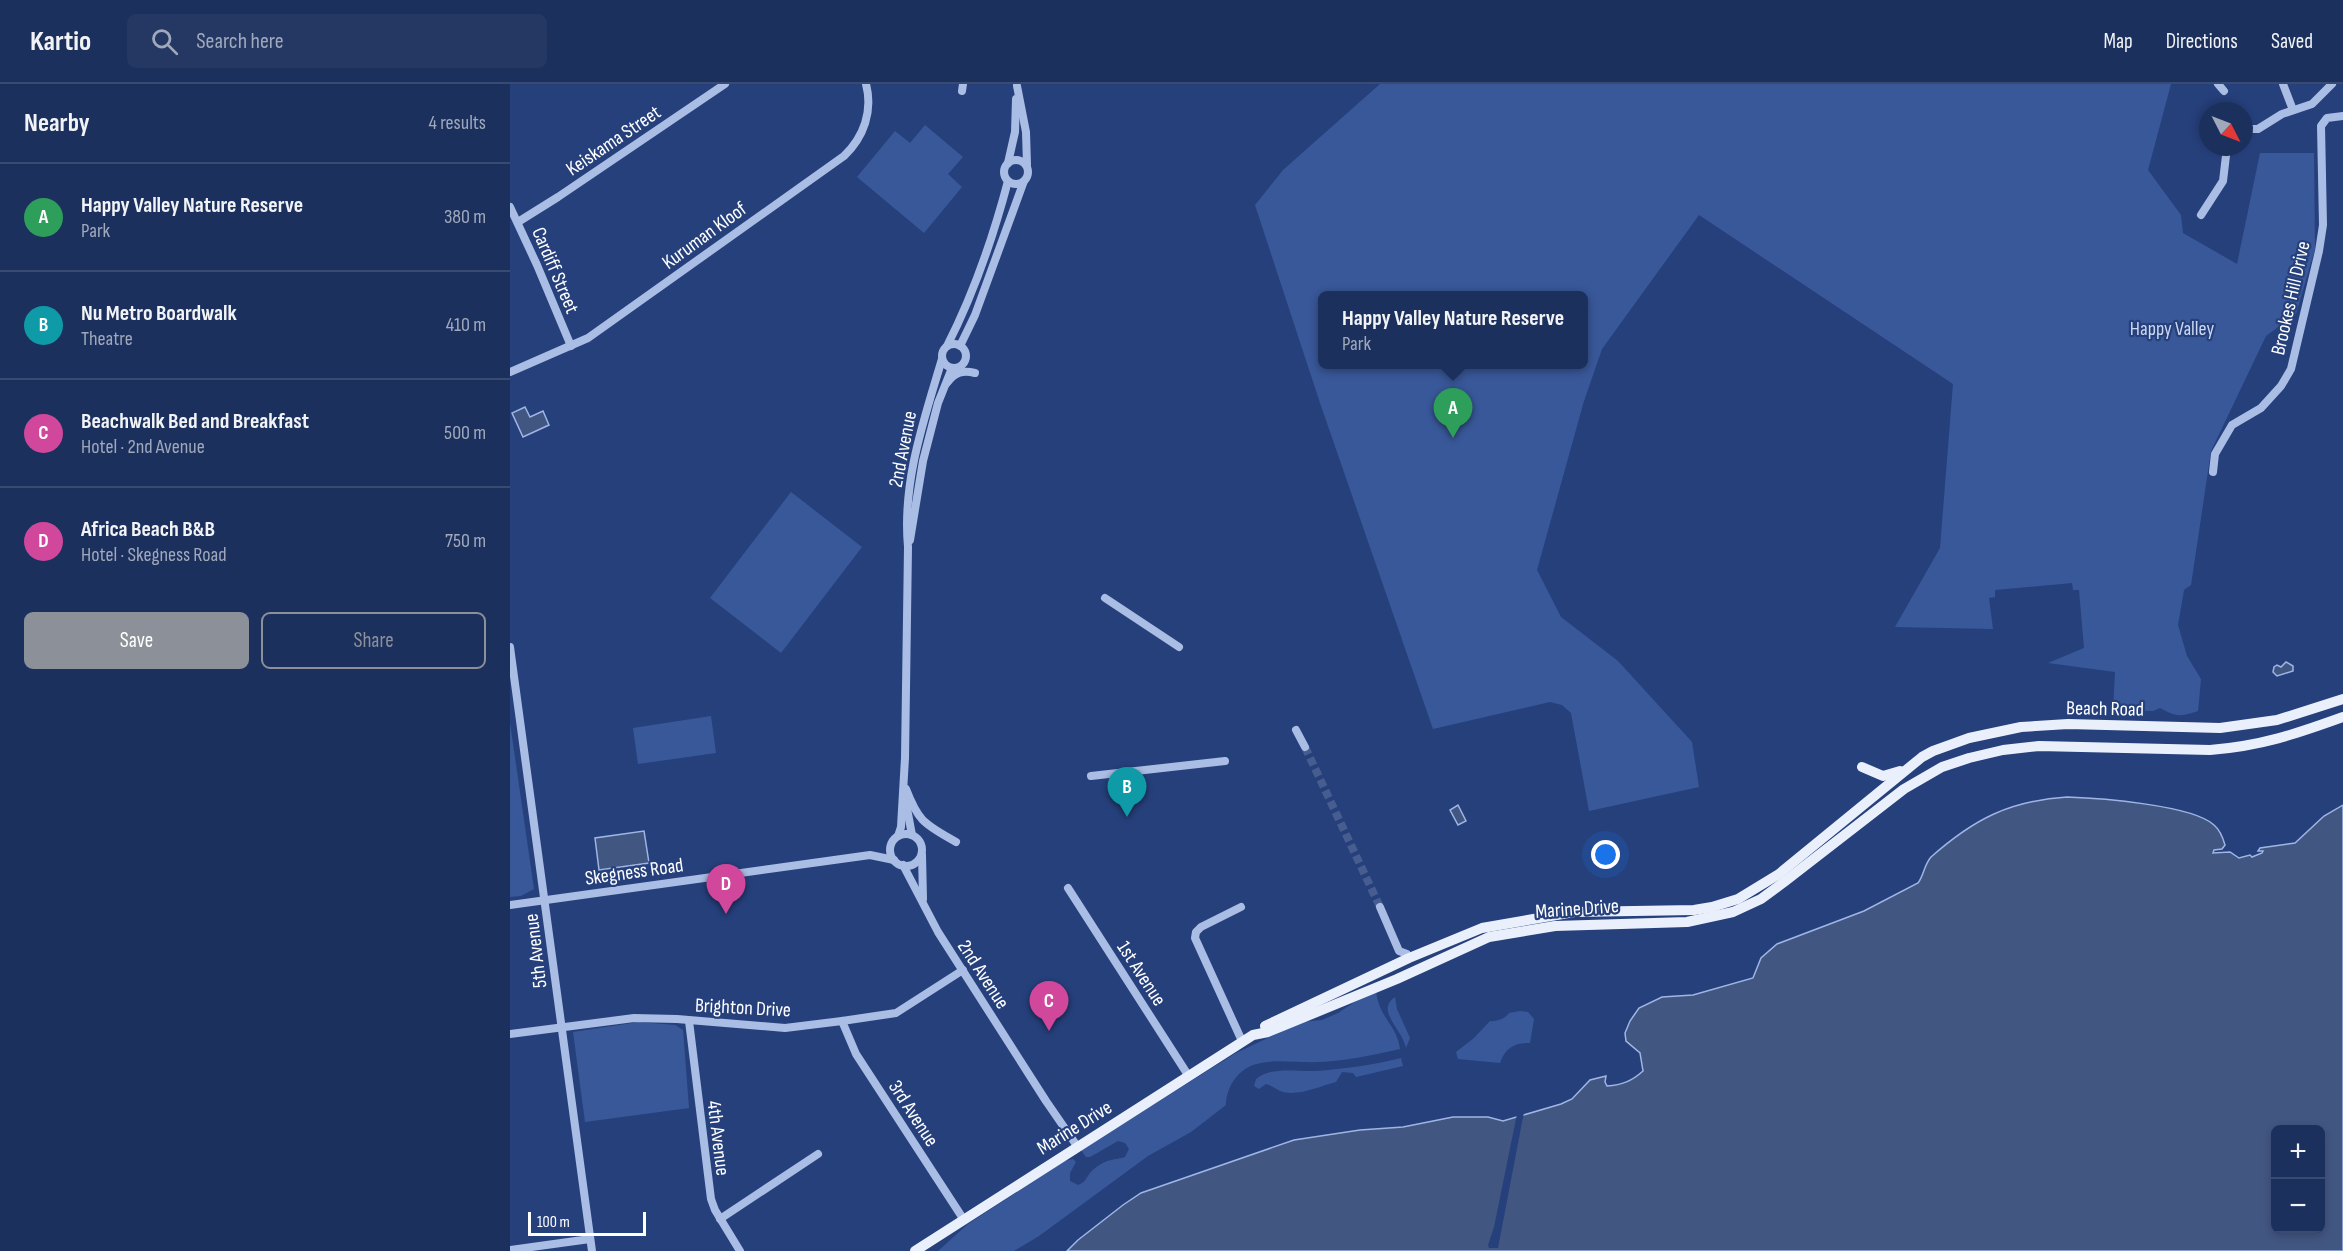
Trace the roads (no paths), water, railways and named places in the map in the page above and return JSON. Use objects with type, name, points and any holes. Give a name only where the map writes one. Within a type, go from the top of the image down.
[{"type":"main road","name":"Beach Road","points":[[1880,791],[1933,751],[2002,730],[2037,725],[2220,728],[2277,720],[2343,699]]},
{"type":"main road","name":"Beach Road","points":[[1887,801],[1942,767],[2003,750],[2039,746],[2102,746],[2210,750],[2257,745],[2306,732],[2343,717]]},
{"type":"main road","points":[[1862,767],[1883,776],[1906,770]]},
{"type":"main road","name":"Marine Drive","points":[[915,1251],[1274,1022],[1409,958],[1482,928],[1553,914],[1604,910],[1694,910],[1728,903],[1766,884],[1880,791]]},
{"type":"main road","name":"Marine Drive","points":[[1253,1035],[1268,1032],[1489,937],[1555,926],[1687,922],[1733,912],[1761,899],[1785,882],[1887,801]]},
{"type":"street","name":"Keiskama Street","points":[[518,222],[725,84]]},
{"type":"street","name":"Kuruman Kloof","points":[[510,372],[588,338],[844,156],[858,141],[865,125],[869,107],[866,84]]},
{"type":"street","points":[[2283,84],[2293,110]]},
{"type":"street","points":[[2253,129],[2258,129],[2282,114],[2315,102],[2332,84]]},
{"type":"street","name":"2nd Avenue","points":[[898,836],[901,827],[904,790],[908,547],[921,424],[942,359],[942,352],[963,315],[993,236],[1008,181],[1004,172],[1015,132],[1017,85]]},
{"type":"street","name":"2nd Avenue","points":[[917,470],[938,403],[952,368],[958,367],[966,360],[966,352],[960,346],[975,315],[1028,174],[1026,132],[1017,85]]},
{"type":"street","name":"Brookes Hill Drive","points":[[2213,472],[2215,454],[2232,425],[2261,408],[2281,386],[2291,369],[2323,225],[2321,126],[2327,118],[2343,116]]},
{"type":"street","points":[[2201,215],[2223,181],[2226,156]]},
{"type":"street","points":[[1008,163],[1017,159],[1027,165]]},
{"type":"street","points":[[1008,181],[1014,184],[1024,182]]},
{"type":"street","name":"Cardiff Street","points":[[510,207],[571,346]]},
{"type":"street","points":[[947,346],[952,344],[960,346]]},
{"type":"street","points":[[942,359],[952,368]]},
{"type":"street","points":[[938,403],[952,377],[963,371],[975,373]]},
{"type":"street","points":[[1105,598],[1179,647]]},
{"type":"street","name":"5th Avenue","points":[[510,647],[592,1251]]},
{"type":"street","points":[[1296,730],[1305,747]]},
{"type":"street","points":[[1091,776],[1225,761]]},
{"type":"street","points":[[904,790],[918,816],[934,830],[956,842]]},
{"type":"street","name":"2nd Avenue","points":[[904,790],[912,835]]},
{"type":"street","points":[[912,835],[920,841],[922,854],[913,864],[903,865],[894,860],[891,855],[891,844],[898,836],[912,835]]},
{"type":"street","name":"Skegness Road","points":[[870,855],[891,844]]},
{"type":"street","name":"2nd Avenue","points":[[922,854],[921,890],[925,908]]},
{"type":"street","name":"Skegness Road","points":[[510,905],[870,855],[894,860]]},
{"type":"street","name":"2nd Avenue","points":[[903,865],[925,908],[963,970],[1077,1146]]},
{"type":"street","name":"1st Avenue","points":[[1068,888],[1188,1075]]},
{"type":"street","points":[[1242,907],[1201,927],[1196,932],[1196,938],[1242,1041]]},
{"type":"street","points":[[1380,908],[1399,951],[1407,954],[1409,958]]},
{"type":"street","name":"Brighton Drive","points":[[510,1034],[634,1018],[785,1028],[842,1021],[896,1012],[963,970]]},
{"type":"street","name":"4th Avenue","points":[[689,1021],[711,1199],[720,1219],[740,1251]]},
{"type":"street","name":"3rd Avenue","points":[[842,1021],[856,1054],[964,1220]]},
{"type":"street","points":[[720,1219],[818,1154]]},
{"type":"street","points":[[510,1250],[590,1239]]},
{"type":"tunnel","points":[[1305,747],[1380,907]]},
{"type":"place","name":"Happy Valley Nature Reserve","points":[[1453,438]]},
{"type":"place","name":"Nu Metro Boardwalk","points":[[1127,817]]},
{"type":"place","name":"Africa Beach B&B","points":[[726,914]]},
{"type":"place","name":"Beachwalk Bed and Breakfast","points":[[1049,1031]]},
{"type":"park label","name":"Happy Valley","points":[[2172,328]]}]
